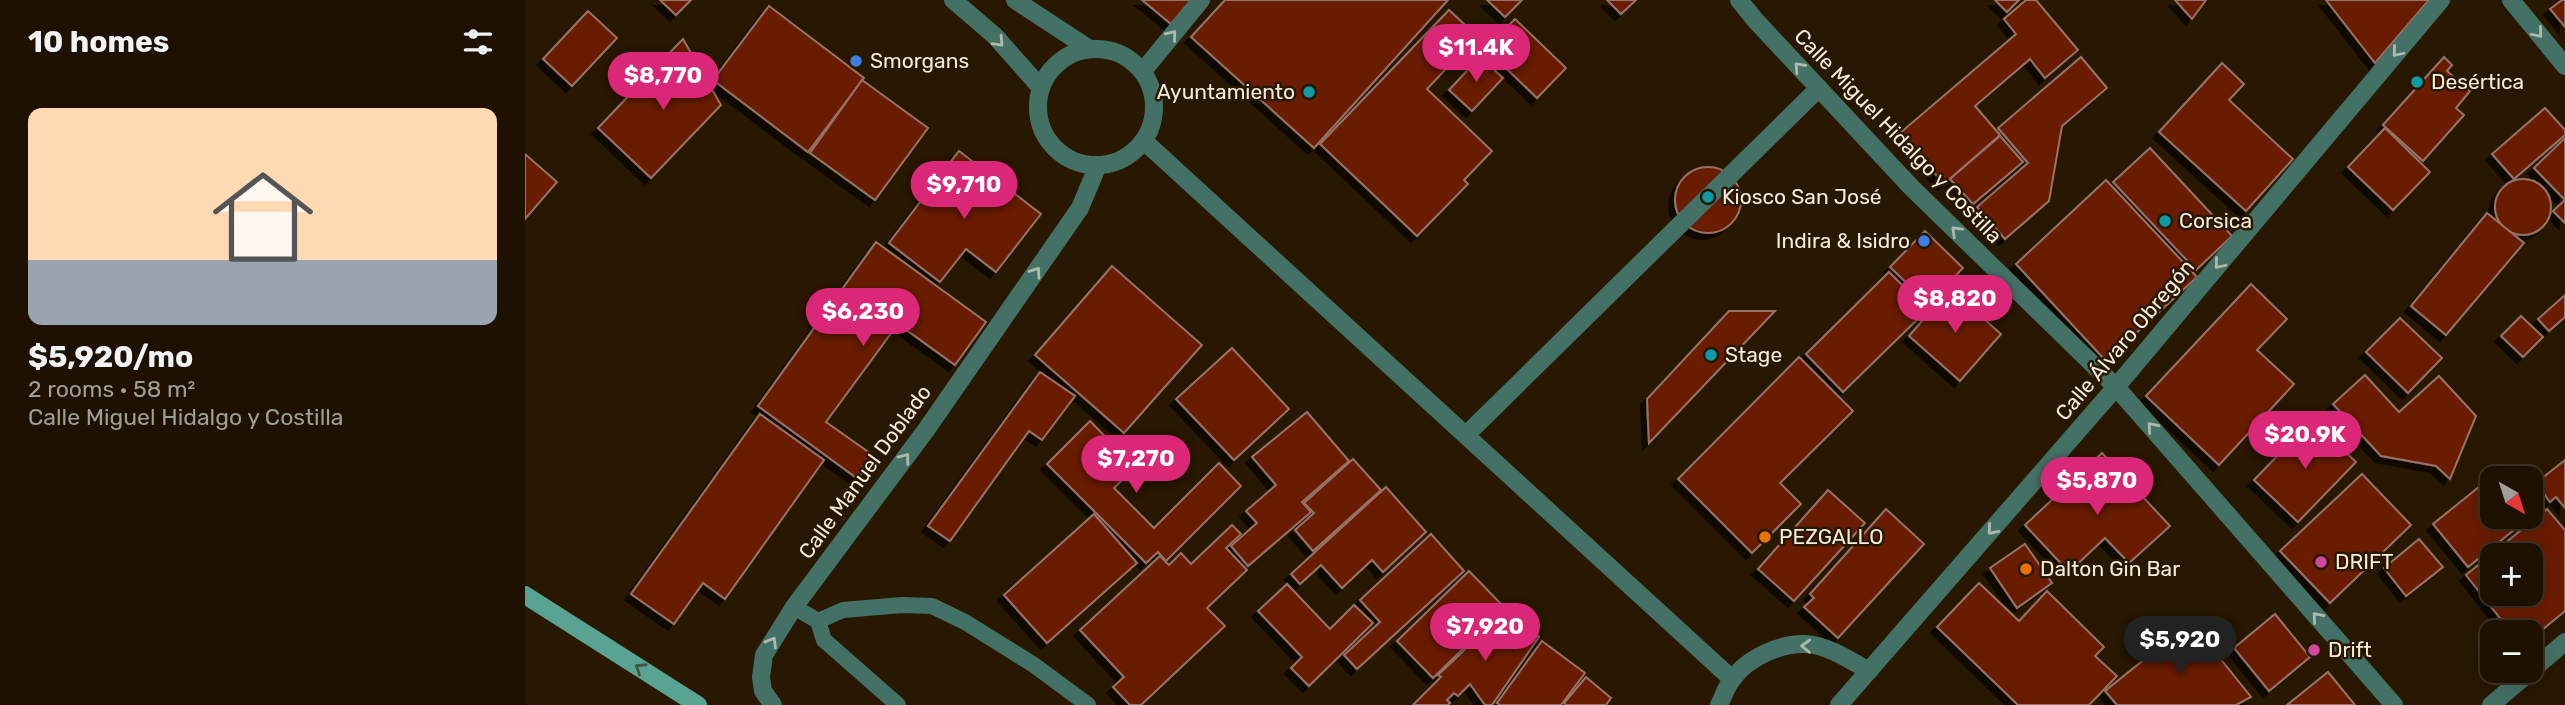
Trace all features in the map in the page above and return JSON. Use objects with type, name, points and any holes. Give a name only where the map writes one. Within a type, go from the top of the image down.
[{"type":"main road","points":[[525,595],[698,705]]},
{"type":"street","points":[[953,0],[995,36],[1041,88]]},
{"type":"street","points":[[1015,0],[1088,48]]},
{"type":"street","points":[[1143,71],[1201,0]]},
{"type":"street","name":"Calle Miguel Hidalgo y Costilla","points":[[1739,0],[1756,22],[1911,187],[2116,387],[2394,705]]},
{"type":"street","name":"Calle Álvaro Obregón","points":[[1839,705],[2116,387],[2441,0]]},
{"type":"street","points":[[2511,0],[2565,65]]},
{"type":"street","points":[[1088,48],[1113,50],[1124,54],[1143,71],[1153,91],[1155,109],[1152,125],[1144,141],[1125,158],[1098,165],[1080,163],[1062,155],[1049,142],[1041,125],[1038,107],[1041,88],[1048,74],[1059,62],[1088,48]]},
{"type":"street","points":[[1466,435],[1819,88]]},
{"type":"street","points":[[1144,141],[1732,679]]},
{"type":"street","name":"Calle Manuel Doblado","points":[[773,705],[763,691],[761,677],[764,654],[794,607],[926,430],[1042,264],[1080,208],[1098,165]]},
{"type":"street","points":[[2491,705],[2565,642]]},
{"type":"street","points":[[1719,705],[1732,679],[1755,658],[1783,647],[1813,645],[1868,671]]},
{"type":"lane","points":[[818,621],[843,610],[902,605],[932,606],[965,622],[1034,665],[1088,705]]},
{"type":"lane","points":[[794,607],[818,621],[824,639],[898,705]]},
{"type":"building","points":[[660,0],[691,0],[676,15]]},
{"type":"building","points":[[1142,0],[1192,0],[1171,24]]},
{"type":"building","name":"Ayuntamiento","points":[[1225,0],[1448,0],[1314,148],[1191,37]]},
{"type":"building","points":[[1487,0],[1522,0],[1505,17]]},
{"type":"building","points":[[1607,0],[1636,0],[1621,14]]},
{"type":"building","points":[[1995,0],[2019,0],[2007,12]]},
{"type":"building","points":[[2026,0],[2036,0],[2078,50],[2045,78],[2030,59],[1975,106],[2000,135],[1944,184],[1900,133],[2016,34],[2004,19]]},
{"type":"building","points":[[2175,0],[2206,0],[2192,19]]},
{"type":"building","points":[[2326,0],[2429,0],[2375,63]]},
{"type":"building","points":[[2565,0],[2565,27],[2550,9]]},
{"type":"building","points":[[769,6],[864,78],[808,152],[713,80]]},
{"type":"building","points":[[1449,10],[1477,36],[1427,89],[1492,151],[1464,180],[1468,184],[1417,236],[1320,144]]},
{"type":"building","points":[[588,11],[617,38],[572,86],[543,59]]},
{"type":"building","points":[[1515,19],[1566,68],[1537,98],[1486,49]]},
{"type":"building","points":[[683,39],[721,105],[651,178],[598,128]]},
{"type":"building","points":[[1480,57],[1503,78],[1472,111],[1449,90]]},
{"type":"building","points":[[2081,57],[2107,88],[2062,126],[2049,201],[2005,239],[1977,207],[2028,163],[1998,128]]},
{"type":"building","points":[[2444,57],[2452,65],[2447,71],[2470,91],[2456,108],[2464,115],[2423,161],[2383,125]]},
{"type":"building","points":[[2222,63],[2244,84],[2229,100],[2293,159],[2246,211],[2159,132]]},
{"type":"building","points":[[862,80],[928,128],[875,200],[810,153]]},
{"type":"building","points":[[2545,108],[2565,130],[2565,135],[2514,179],[2492,154]]},
{"type":"building","points":[[2385,128],[2430,172],[2393,210],[2348,167]]},
{"type":"building","points":[[2000,136],[2023,162],[1973,204],[1950,179]]},
{"type":"building","points":[[2565,138],[2565,200],[2534,168]]},
{"type":"building","points":[[2150,148],[2232,236],[2196,270],[2113,182]]},
{"type":"building","points":[[959,151],[1041,214],[996,272],[966,249],[940,282],[889,243]]},
{"type":"building","points":[[525,154],[557,182],[525,219]]},
{"type":"building","name":"Kiosco San José","points":[[1708,167],[1721,170],[1731,177],[1738,187],[1741,200],[1738,213],[1731,223],[1721,230],[1708,233],[1695,230],[1685,223],[1678,213],[1675,200],[1678,187],[1685,177],[1695,170]]},
{"type":"building","points":[[2523,179],[2534,181],[2543,187],[2549,196],[2549,218],[2543,227],[2534,233],[2523,235],[2512,233],[2503,227],[2497,218],[2495,207],[2497,196],[2503,187],[2512,181]]},
{"type":"building","points":[[2106,180],[2197,277],[2106,361],[2016,264]]},
{"type":"building","points":[[2565,200],[2565,223],[2553,211]]},
{"type":"building","points":[[2487,213],[2524,243],[2446,335],[2411,306]]},
{"type":"building","points":[[1925,231],[1963,268],[1928,304],[1890,267]]},
{"type":"building","points":[[876,242],[986,322],[955,365],[898,324],[826,422],[874,456],[858,479],[758,406]]},
{"type":"building","points":[[1112,266],[1202,345],[1124,433],[1035,355]]},
{"type":"building","points":[[1889,272],[1927,310],[1843,392],[1806,354]]},
{"type":"building","points":[[2251,284],[2287,319],[2257,350],[2294,384],[2219,465],[2146,396]]},
{"type":"building","points":[[1950,289],[2001,334],[1960,381],[1909,336]]},
{"type":"building","points":[[2565,295],[2565,317],[2549,331],[2538,319]]},
{"type":"building","name":"Stage","points":[[1729,311],[1775,311],[1649,443],[1647,399]]},
{"type":"building","points":[[2521,316],[2543,337],[2523,357],[2501,336]]},
{"type":"building","points":[[2400,318],[2442,358],[2408,393],[2366,352]]},
{"type":"building","points":[[1232,348],[1289,409],[1234,460],[1176,399]]},
{"type":"building","points":[[1799,357],[1853,411],[1780,483],[1801,504],[1752,553],[1678,479]]},
{"type":"building","points":[[1040,372],[1075,396],[1042,440],[1029,431],[950,541],[928,526]]},
{"type":"building","points":[[2365,375],[2399,412],[2439,376],[2476,416],[2450,479],[2436,466],[2381,456],[2333,404]]},
{"type":"building","points":[[1307,412],[1349,461],[1302,502],[1311,512],[1248,566],[1231,546],[1257,523],[1246,511],[1276,485],[1252,457]]},
{"type":"building","points":[[760,414],[824,460],[725,599],[703,583],[674,624],[631,594]]},
{"type":"building","points":[[2312,420],[2356,462],[2298,522],[2254,480]]},
{"type":"building","points":[[1090,421],[1135,467],[1114,488],[1154,528],[1219,463],[1241,486],[1166,561],[1158,552],[1146,563],[1047,464]]},
{"type":"building","points":[[2102,453],[2170,526],[2129,563],[2105,538],[2069,572],[2025,525]]},
{"type":"building","points":[[1353,459],[1381,490],[1313,551],[1295,530],[1314,513],[1304,503]]},
{"type":"building","points":[[2565,460],[2565,508],[2556,497],[2550,502],[2543,492],[2543,477]]},
{"type":"building","points":[[2362,474],[2411,525],[2330,603],[2280,551]]},
{"type":"building","points":[[2480,486],[2480,529],[2515,529],[2498,543],[2480,543],[2480,557],[2468,567],[2433,524]]},
{"type":"building","points":[[1386,487],[1426,532],[1383,572],[1372,560],[1342,588],[1321,565],[1300,584],[1291,574]]},
{"type":"building","points":[[1828,490],[1865,523],[1794,601],[1758,569]]},
{"type":"building","points":[[1886,509],[1924,544],[1838,638],[1804,607],[1814,598],[1810,594]]},
{"type":"building","points":[[2547,509],[2565,530],[2565,611],[2543,629],[2543,620],[2502,620],[2490,606],[2543,606],[2543,543],[2505,543],[2522,529],[2543,529],[2543,512]]},
{"type":"building","points":[[1094,514],[1137,563],[1047,643],[1004,595]]},
{"type":"building","points":[[1232,525],[1241,534],[1226,548],[1247,570],[1207,608],[1225,626],[1141,705],[1130,705],[1113,687],[1124,677],[1080,630],[1160,556],[1169,565],[1181,553],[1191,564]]},
{"type":"building","points":[[1431,534],[1464,571],[1357,669],[1344,655],[1380,622],[1360,600]]},
{"type":"building","points":[[2419,539],[2443,567],[2406,596],[2384,568]]},
{"type":"building","points":[[2025,544],[2052,583],[2017,608],[1990,568]]},
{"type":"building","points":[[2480,564],[2480,593],[2466,575]]},
{"type":"building","points":[[1469,571],[1505,608],[1433,678],[1397,641]]},
{"type":"building","points":[[1979,583],[2019,621],[2047,591],[2104,647],[2095,656],[2117,676],[2089,705],[2018,705],[1937,627]]},
{"type":"building","points":[[1287,584],[1330,629],[1354,605],[1373,623],[1309,686],[1291,668],[1302,657],[1258,611]]},
{"type":"building","points":[[1509,608],[1539,637],[1492,705],[1485,705],[1470,684],[1458,696],[1454,693],[1447,700],[1450,703],[1448,705],[1413,705],[1441,677],[1438,675]]},
{"type":"building","points":[[2275,614],[2310,657],[2269,691],[2234,648]]},
{"type":"building","points":[[2191,622],[2251,697],[2236,705],[2117,705],[2105,691]]},
{"type":"building","points":[[1542,641],[1585,673],[1561,705],[1497,703]]},
{"type":"building","points":[[2328,672],[2355,705],[2287,705]]},
{"type":"building","points":[[1586,677],[1611,698],[1606,705],[1566,705],[1564,703]]},
{"type":"place","name":"Smorgans","points":[[856,61]]},
{"type":"place","name":"Desértica","points":[[2417,82]]},
{"type":"place","name":"Ayuntamiento","points":[[1309,92]]},
{"type":"place","name":"Kiosco San José","points":[[1708,197]]},
{"type":"place","name":"Corsica","points":[[2165,221]]},
{"type":"place","name":"Indira & Isidro","points":[[1924,241]]},
{"type":"place","name":"Stage","points":[[1711,355]]},
{"type":"place","name":"PEZGALLO","points":[[1765,537]]},
{"type":"place","name":"DRIFT","points":[[2321,562]]},
{"type":"place","name":"Dalton Gin Bar","points":[[2026,569]]},
{"type":"place","name":"Drift","points":[[2314,650]]}]
